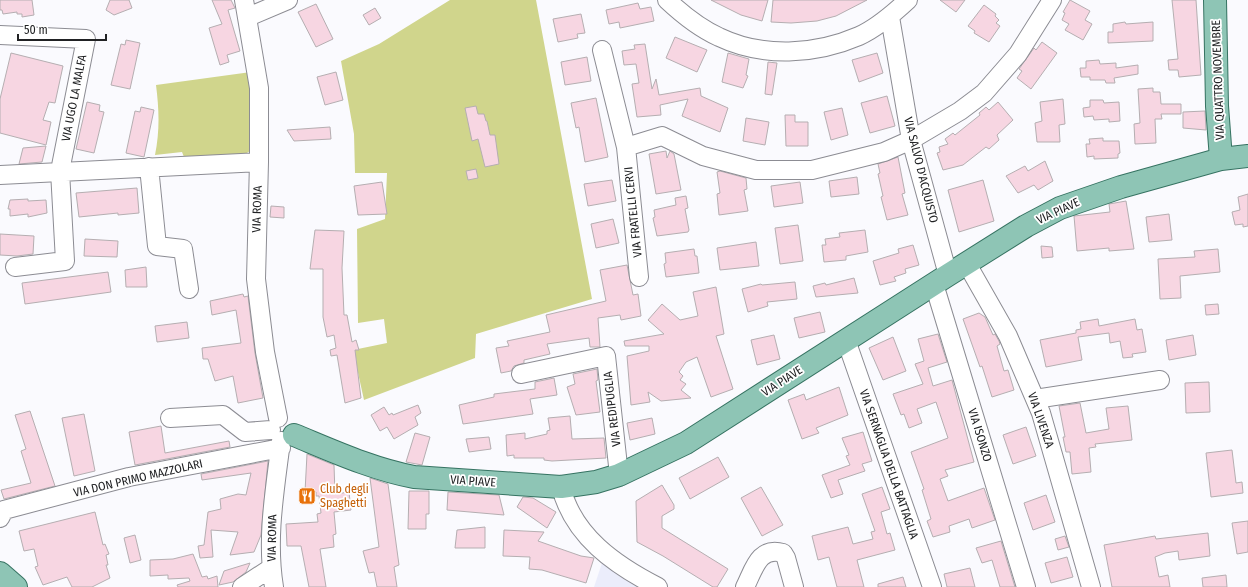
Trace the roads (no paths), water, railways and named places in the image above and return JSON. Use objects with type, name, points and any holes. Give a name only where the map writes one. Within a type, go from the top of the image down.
[{"type":"main road","name":"VIA QUATTRO NOVEMBRE","points":[[1215,0],[1217,106],[1221,159]]},
{"type":"main road","name":"VIA PIAVE","points":[[281,434],[387,471],[414,477],[562,487],[596,482],[619,475],[686,443],[941,279],[1026,226],[1060,208],[1121,187],[1221,159],[1248,156]]},
{"type":"main road","points":[[0,573],[16,587]]},
{"type":"street","points":[[246,9],[288,0]]},
{"type":"street","points":[[667,0],[688,19],[719,38],[754,49],[790,52],[826,48],[860,36],[890,17],[908,0]]},
{"type":"street","points":[[626,147],[662,136],[703,156],[756,170],[812,170],[884,152],[911,140],[960,111],[984,93],[1018,54],[1052,0]]},
{"type":"street","name":"VIA ROMA","points":[[246,9],[259,88],[256,279],[265,352],[281,434],[274,492],[271,568],[274,587]]},
{"type":"street","name":"VIA SALVO D'ACQUISTO","points":[[890,17],[911,140],[941,279]]},
{"type":"street","name":"VIA UGO LA MALFA","points":[[0,35],[86,39],[60,171],[65,261],[15,267]]},
{"type":"street","name":"VIA FRATELLI CERVI","points":[[602,50],[626,147],[640,277]]},
{"type":"street","points":[[0,175],[259,162]]},
{"type":"street","points":[[149,168],[157,246],[183,249],[189,289]]},
{"type":"street","name":"VIA LIVENZA","points":[[967,264],[1008,336],[1041,413],[1091,587]]},
{"type":"street","name":"VIA ISONZO","points":[[941,279],[1026,587]]},
{"type":"street","name":"VIA SERNAGLIA DELLA BATTAGLIA","points":[[846,340],[932,587]]},
{"type":"street","name":"VIA REDIPUGLIA","points":[[520,374],[606,356],[619,475]]},
{"type":"street","points":[[1035,399],[1160,380]]},
{"type":"street","points":[[170,418],[224,415],[245,432],[281,434]]},
{"type":"street","name":"VIA DON PRIMO MAZZOLARI","points":[[0,518],[4,510],[129,477],[281,434]]},
{"type":"street","points":[[562,487],[566,504],[578,526],[595,544],[614,560],[658,587]]},
{"type":"street","points":[[745,587],[762,555],[768,551],[775,550],[783,552],[794,587]]},
{"type":"street","points":[[242,587],[271,568]]},
{"type":"place","name":"Club degli Spaghetti","points":[[307,496]]}]
